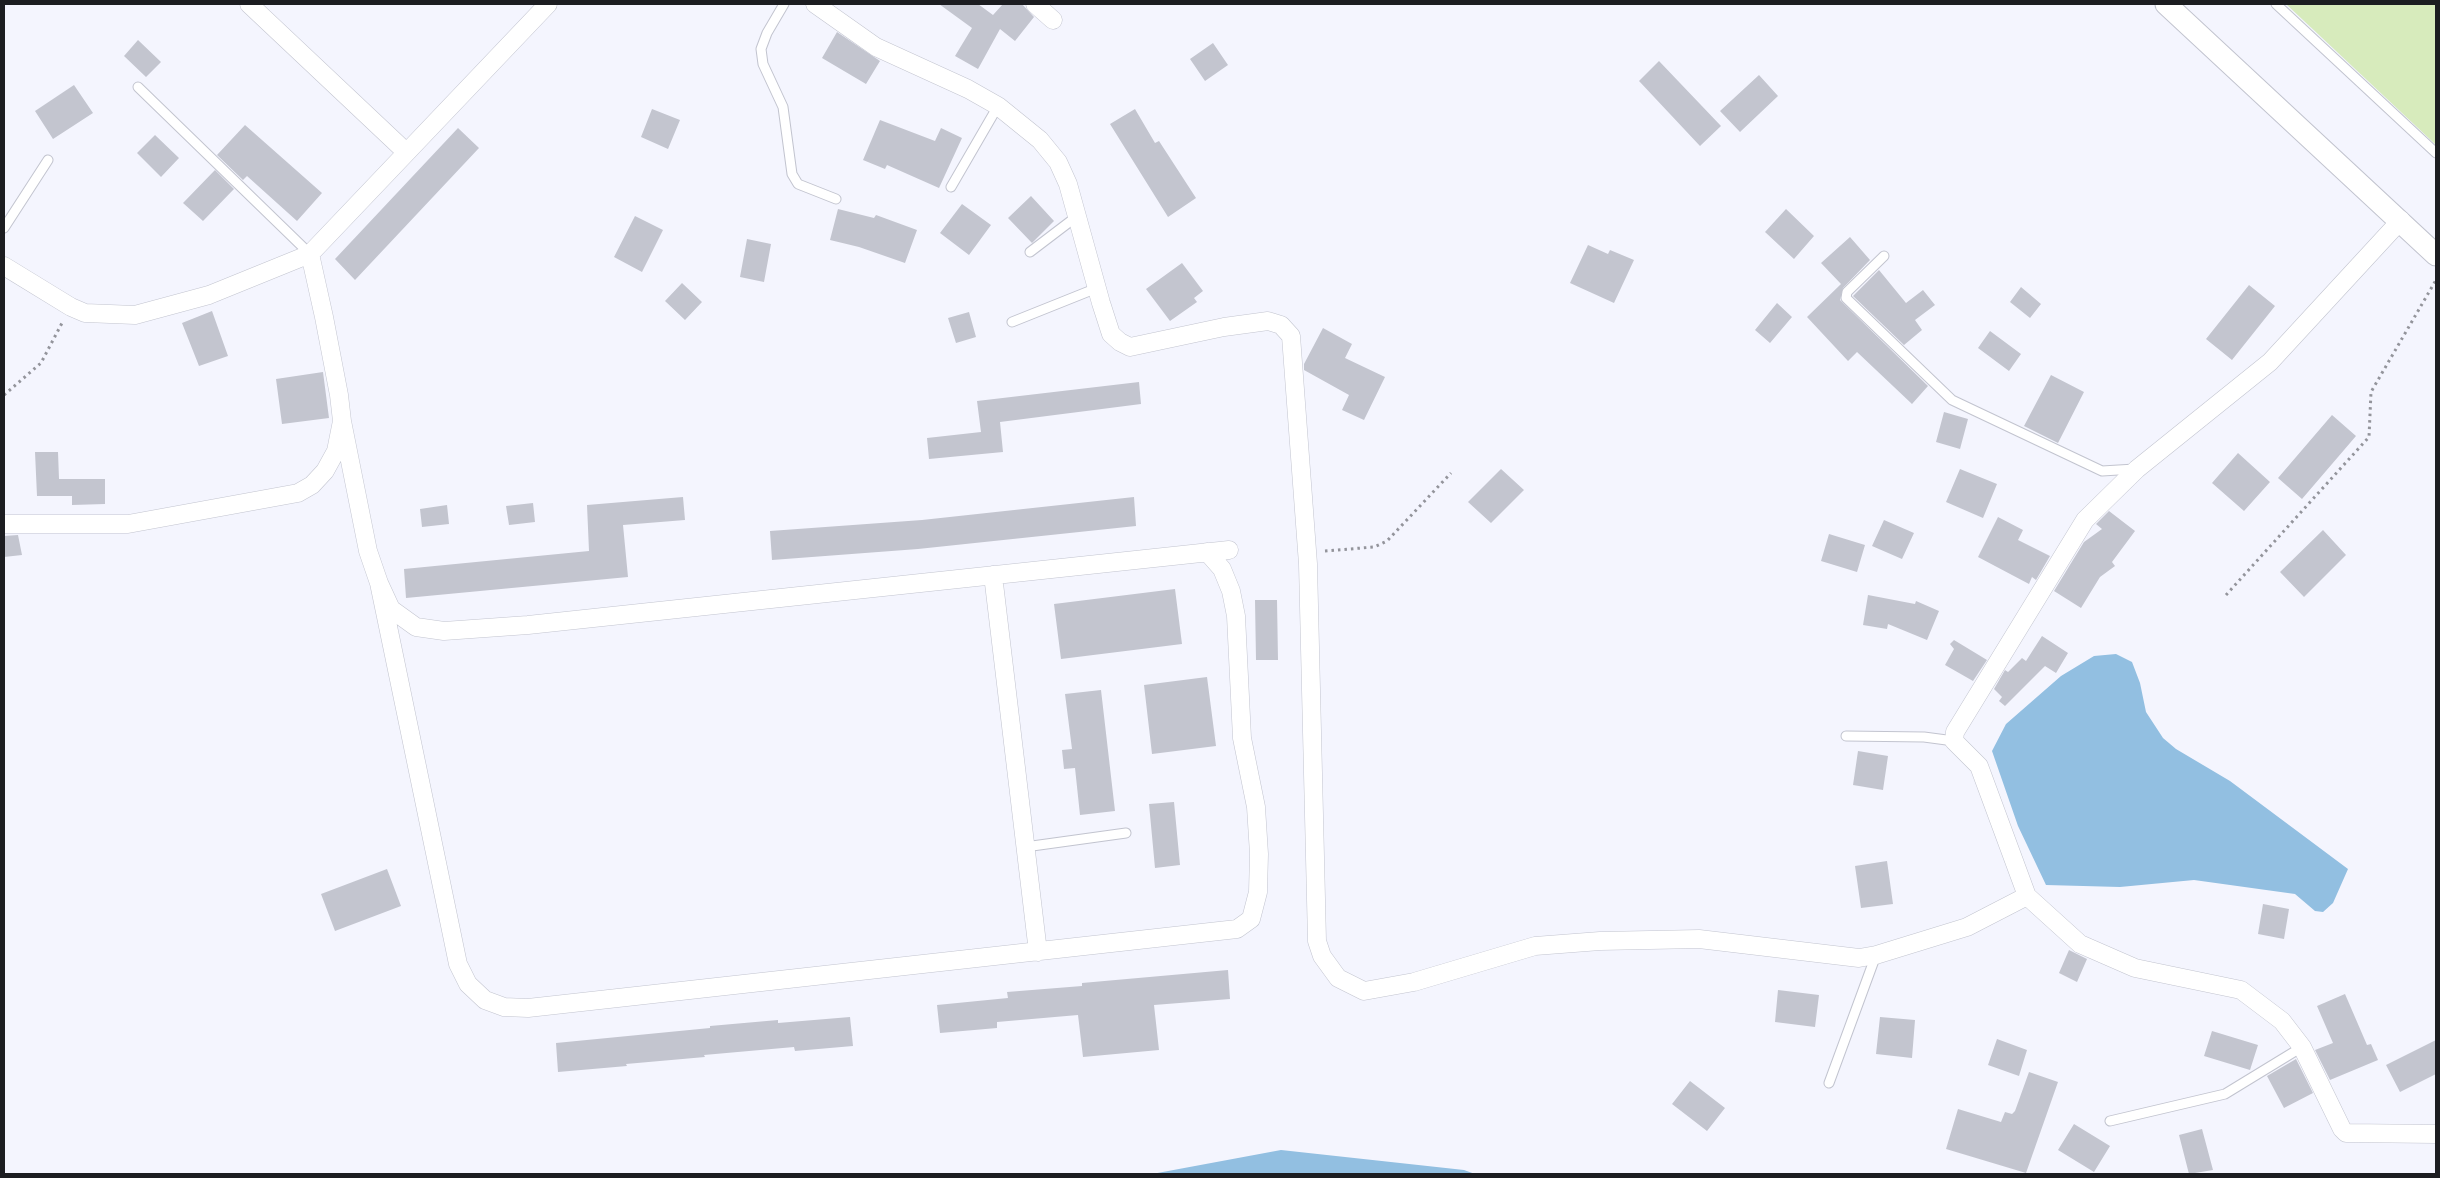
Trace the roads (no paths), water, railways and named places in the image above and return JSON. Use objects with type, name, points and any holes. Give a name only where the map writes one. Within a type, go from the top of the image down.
[{"type":"street","points":[[249,4],[406,152]]},
{"type":"street","points":[[4,266],[71,307],[85,313],[135,315],[209,295],[310,254],[548,4]]},
{"type":"street","points":[[815,4],[876,47],[968,89],[998,106],[1040,140],[1058,162],[1068,184],[1076,217],[1112,334],[1130,347],[1224,327],[1268,321],[1281,325],[1291,336],[1307,553],[1317,941],[1322,956],[1338,978],[1364,991],[1414,982],[1535,946],[1600,941],[1699,939],[1859,958],[1876,955],[1967,927],[2027,896]]},
{"type":"street","points":[[1035,4],[1052,20]]},
{"type":"street","points":[[2166,4],[2401,220],[2436,255]]},
{"type":"street","points":[[2401,220],[2270,362],[2137,469],[2085,520],[1955,732],[1954,741],[1979,766],[2027,896],[2080,944],[2134,968],[2241,990],[2282,1021],[2302,1047],[2346,1134],[2436,1134]]},
{"type":"street","points":[[310,254],[324,317],[342,421],[368,551],[379,584],[458,964],[468,984],[485,1000],[504,1007],[528,1008],[1237,929],[1251,919],[1258,892],[1259,854],[1256,807],[1242,738],[1236,616],[1231,591],[1222,568],[1207,552]]},
{"type":"street","points":[[4,524],[128,524],[298,493],[312,485],[325,471],[336,451],[342,421]]},
{"type":"street","points":[[379,584],[391,609],[416,627],[444,631],[558,622],[1229,550]]},
{"type":"street","points":[[993,575],[1038,952]]},
{"type":"lane","points":[[784,4],[767,33],[761,50],[763,64],[783,107],[792,174],[798,184],[836,199]]},
{"type":"lane","points":[[2276,4],[2436,154]]},
{"type":"lane","points":[[138,88],[310,254]]},
{"type":"lane","points":[[951,187],[998,106]]},
{"type":"lane","points":[[4,228],[48,160]]},
{"type":"lane","points":[[1030,252],[1076,217]]},
{"type":"lane","points":[[1884,256],[1847,292],[1846,298],[1952,400],[2102,472],[2137,469]]},
{"type":"lane","points":[[1012,322],[1097,288]]},
{"type":"lane","points":[[1846,736],[1924,737],[1954,741]]},
{"type":"lane","points":[[1025,847],[1126,833]]},
{"type":"lane","points":[[1829,1083],[1876,955]]},
{"type":"lane","points":[[2110,1121],[2225,1094],[2302,1047]]},
{"type":"water","points":[[2116,654],[2132,662],[2140,683],[2146,712],[2163,738],[2176,749],[2230,781],[2348,869],[2333,903],[2323,912],[2315,911],[2295,894],[2194,880],[2120,887],[2046,885],[2018,826],[1992,751],[2006,724],[2061,676],[2094,656]]},
{"type":"water","points":[[1281,1150],[1464,1170],[1475,1174],[1152,1174]]}]
